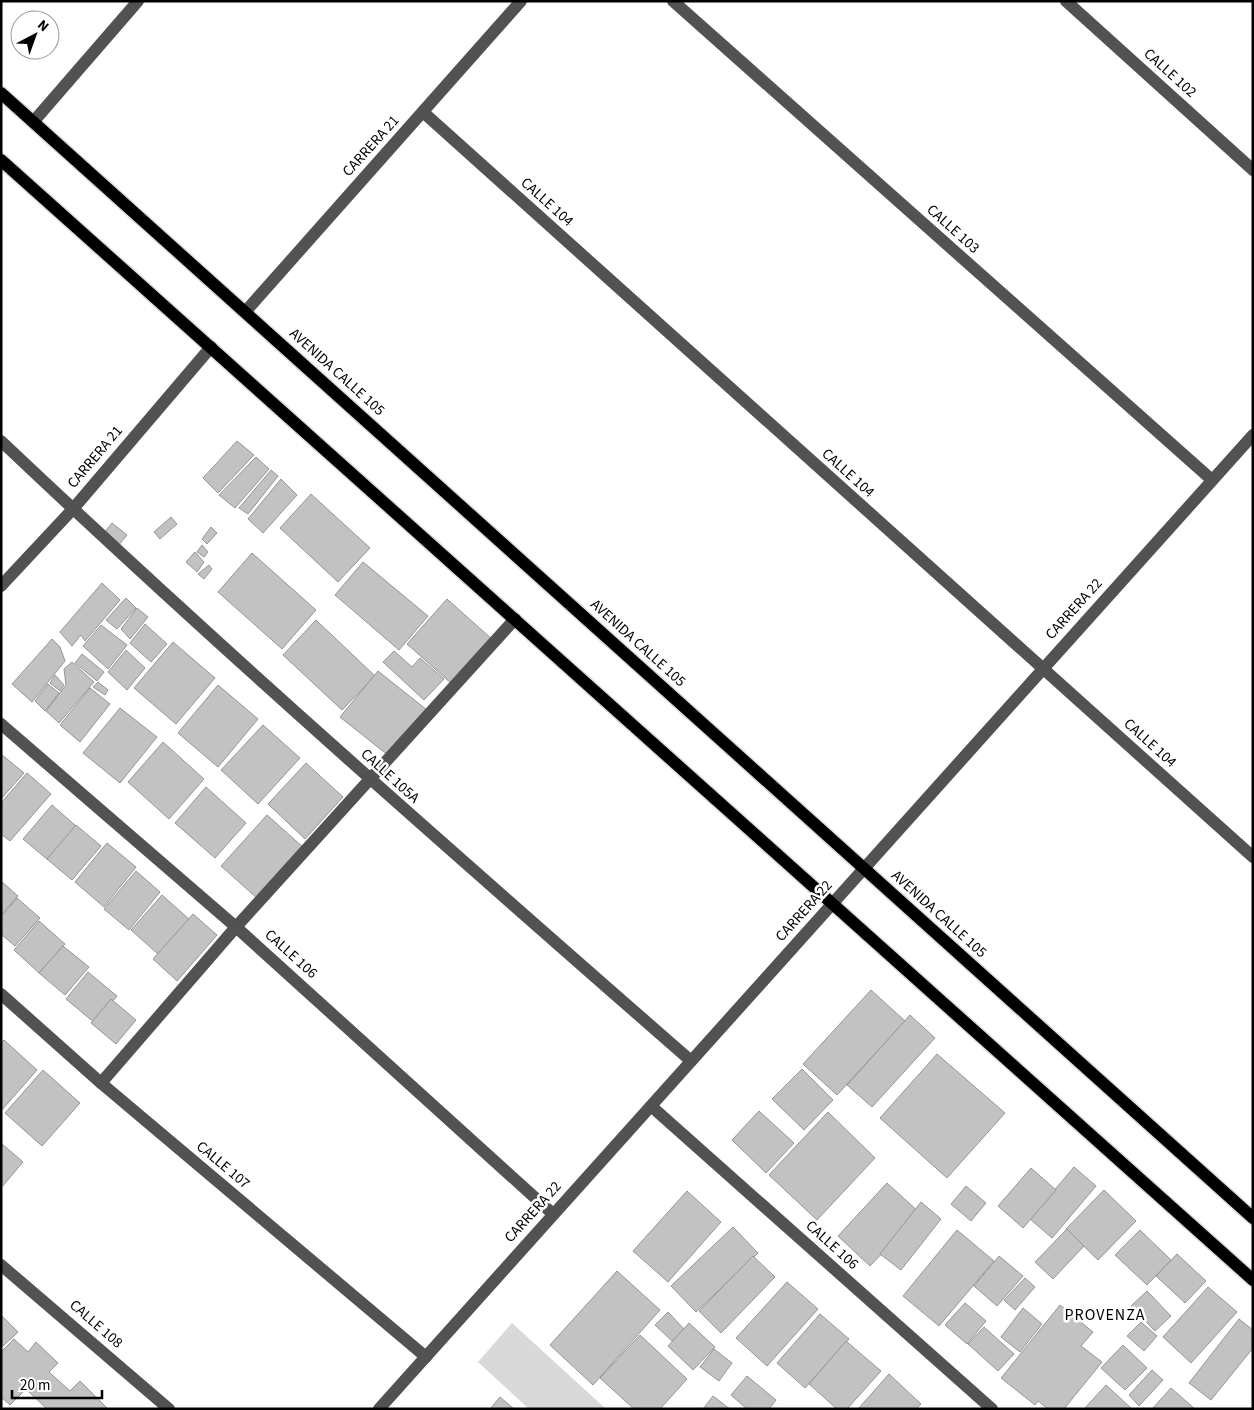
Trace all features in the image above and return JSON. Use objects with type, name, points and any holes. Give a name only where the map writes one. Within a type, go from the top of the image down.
[{"type":"main road","name":"AVENIDA CALLE 105","points":[[1,93],[1253,1218]]},
{"type":"main road","points":[[1,160],[1253,1280]]},
{"type":"street","points":[[34,121],[138,1]]},
{"type":"street","name":"CARRERA 21","points":[[245,312],[521,1]]},
{"type":"street","name":"CALLE 103","points":[[673,1],[1212,480]]},
{"type":"street","name":"CALLE 102","points":[[1066,1],[1253,170]]},
{"type":"street","name":"CALLE 104","points":[[423,112],[1253,857]]},
{"type":"street","name":"CARRERA 21","points":[[1,586],[73,509],[211,346]]},
{"type":"street","name":"CARRERA 22","points":[[379,1409],[1253,435]]},
{"type":"street","name":"CALLE 105A","points":[[1,442],[370,780],[691,1061]]},
{"type":"street","points":[[101,1083],[236,926],[515,619]]},
{"type":"street","name":"CALLE 106","points":[[1,724],[236,926],[553,1214]]},
{"type":"street","name":"CALLE 107","points":[[1,994],[101,1083],[426,1358]]},
{"type":"street","name":"CALLE 106","points":[[651,1106],[992,1409]]},
{"type":"street","name":"CALLE 108","points":[[1,1265],[169,1409]]},
{"type":"shaded area","points":[[512,1323],[606,1409],[529,1409],[478,1362]]},
{"type":"building","points":[[237,441],[254,455],[218,493],[203,478]]},
{"type":"building","points":[[256,457],[269,469],[235,508],[219,495]]},
{"type":"building","points":[[271,470],[278,476],[248,514],[239,508]]},
{"type":"building","points":[[281,479],[297,495],[263,533],[248,519]]},
{"type":"building","points":[[311,494],[370,548],[338,582],[280,528]]},
{"type":"building","points":[[171,517],[177,524],[160,539],[154,532]]},
{"type":"building","points":[[112,523],[127,535],[118,546],[104,533]]},
{"type":"building","points":[[211,527],[217,533],[207,544],[202,539]]},
{"type":"building","points":[[202,545],[208,552],[204,557],[197,552]]},
{"type":"building","points":[[195,552],[204,562],[197,572],[186,562]]},
{"type":"building","points":[[252,553],[316,610],[282,649],[218,592]]},
{"type":"building","points":[[363,562],[428,616],[399,650],[335,595]]},
{"type":"building","points":[[209,565],[212,569],[204,579],[198,574]]},
{"type":"building","points":[[102,583],[120,600],[85,641],[81,635],[72,646],[60,632]]},
{"type":"building","points":[[126,598],[136,608],[117,629],[106,620]]},
{"type":"building","points":[[447,599],[493,640],[453,685],[407,644]]},
{"type":"building","points":[[137,608],[148,617],[130,639],[121,629]]},
{"type":"building","points":[[316,620],[375,676],[342,710],[283,655]]},
{"type":"building","points":[[145,624],[167,644],[151,662],[130,643]]},
{"type":"building","points":[[101,625],[127,645],[108,669],[83,646]]},
{"type":"building","points":[[52,639],[60,647],[65,661],[32,702],[12,684]]},
{"type":"building","points":[[173,642],[215,678],[176,724],[134,688]]},
{"type":"building","points":[[126,650],[145,668],[127,690],[108,672]]},
{"type":"building","points":[[394,651],[412,667],[420,658],[444,679],[424,700],[383,662]]},
{"type":"building","points":[[82,654],[104,672],[97,681],[75,663]]},
{"type":"building","points":[[72,662],[94,682],[59,723],[46,711],[66,685],[64,669]]},
{"type":"building","points":[[378,671],[427,710],[389,756],[340,717]]},
{"type":"building","points":[[55,675],[64,685],[60,691],[50,683]]},
{"type":"building","points":[[98,682],[108,690],[105,695],[93,687]]},
{"type":"building","points":[[48,684],[59,693],[45,711],[35,701]]},
{"type":"building","points":[[218,685],[258,719],[218,767],[178,733]]},
{"type":"building","points":[[90,688],[110,704],[80,742],[60,725]]},
{"type":"building","points":[[120,708],[157,737],[120,783],[83,753]]},
{"type":"building","points":[[263,725],[300,758],[258,804],[221,770]]},
{"type":"building","points":[[163,742],[204,779],[169,819],[128,782]]},
{"type":"building","points":[[1,754],[24,773],[1,799]]},
{"type":"building","points":[[306,763],[343,797],[305,839],[268,804]]},
{"type":"building","points":[[27,773],[51,794],[10,841],[1,834],[1,803]]},
{"type":"building","points":[[206,787],[246,823],[215,858],[175,823]]},
{"type":"building","points":[[52,805],[76,826],[48,860],[23,839]]},
{"type":"building","points":[[267,815],[304,848],[258,899],[221,866]]},
{"type":"building","points":[[76,825],[101,846],[72,880],[47,859]]},
{"type":"building","points":[[107,843],[136,867],[104,907],[75,882]]},
{"type":"building","points":[[136,871],[160,892],[129,930],[104,909]]},
{"type":"building","points":[[1,881],[18,896],[1,915]]},
{"type":"building","points":[[162,895],[190,920],[159,955],[131,930]]},
{"type":"building","points":[[17,898],[40,918],[15,946],[1,934],[1,917]]},
{"type":"building","points":[[193,914],[217,935],[177,981],[153,959]]},
{"type":"building","points":[[39,921],[65,944],[39,973],[14,950]]},
{"type":"building","points":[[63,946],[89,967],[65,995],[39,973]]},
{"type":"building","points":[[88,972],[117,996],[95,1023],[66,999]]},
{"type":"building","points":[[871,990],[905,1021],[837,1095],[803,1064]]},
{"type":"building","points":[[111,999],[136,1020],[116,1044],[91,1023]]},
{"type":"building","points":[[910,1015],[935,1038],[872,1107],[847,1085]]},
{"type":"building","points":[[4,1040],[37,1070],[1,1111],[1,1043]]},
{"type":"building","points":[[937,1054],[1005,1113],[947,1178],[880,1118]]},
{"type":"building","points":[[802,1069],[833,1100],[804,1130],[772,1099]]},
{"type":"building","points":[[43,1070],[80,1103],[42,1146],[5,1113]]},
{"type":"building","points":[[759,1111],[794,1143],[766,1173],[732,1140]]},
{"type":"building","points":[[828,1112],[875,1158],[817,1220],[769,1175]]},
{"type":"building","points":[[1,1143],[23,1162],[1,1188]]},
{"type":"building","points":[[1074,1167],[1096,1186],[1052,1238],[1030,1219]]},
{"type":"building","points":[[1031,1168],[1056,1190],[1023,1228],[998,1206]]},
{"type":"building","points":[[887,1183],[920,1213],[870,1266],[838,1236]]},
{"type":"building","points":[[966,1186],[986,1203],[971,1221],[951,1204]]},
{"type":"building","points":[[1104,1190],[1136,1221],[1098,1260],[1066,1229]]},
{"type":"building","points":[[687,1191],[721,1222],[668,1282],[633,1251]]},
{"type":"building","points":[[921,1202],[941,1219],[901,1270],[880,1254]]},
{"type":"building","points":[[733,1227],[758,1253],[696,1312],[671,1286]]},
{"type":"building","points":[[1067,1229],[1084,1246],[1053,1279],[1035,1262]]},
{"type":"building","points":[[957,1230],[994,1261],[939,1326],[903,1296]]},
{"type":"building","points":[[1140,1230],[1171,1260],[1147,1285],[1115,1255]]},
{"type":"building","points":[[1177,1254],[1206,1281],[1185,1303],[1156,1276]]},
{"type":"building","points":[[753,1256],[775,1277],[721,1333],[699,1311]]},
{"type":"building","points":[[999,1256],[1023,1276],[997,1306],[974,1286]]},
{"type":"building","points":[[617,1271],[660,1310],[593,1385],[550,1345]]},
{"type":"building","points":[[1025,1278],[1035,1287],[1015,1310],[1004,1300]]},
{"type":"building","points":[[787,1282],[818,1309],[767,1366],[736,1338]]},
{"type":"building","points":[[1208,1287],[1237,1312],[1191,1363],[1163,1337]]},
{"type":"building","points":[[1147,1291],[1171,1316],[1155,1331],[1131,1306]]},
{"type":"building","points":[[965,1303],[986,1321],[967,1344],[945,1325]]},
{"type":"building","points":[[1060,1305],[1093,1332],[1081,1346],[1102,1362],[1064,1409],[1048,1409],[1038,1401],[1035,1405],[1001,1378]]},
{"type":"building","points":[[1023,1308],[1042,1324],[1020,1352],[1001,1337]]},
{"type":"building","points":[[668,1312],[684,1329],[672,1341],[655,1325]]},
{"type":"building","points":[[820,1314],[849,1339],[805,1388],[777,1363]]},
{"type":"building","points":[[1,1315],[18,1332],[1,1348]]},
{"type":"building","points":[[1239,1319],[1253,1330],[1253,1348],[1211,1400],[1189,1383]]},
{"type":"building","points":[[1141,1322],[1157,1336],[1144,1351],[1127,1336]]},
{"type":"building","points":[[689,1323],[715,1347],[693,1370],[668,1346]]},
{"type":"building","points":[[984,1327],[1014,1354],[998,1371],[968,1344]]},
{"type":"building","points":[[640,1335],[687,1379],[660,1409],[634,1409],[600,1378]]},
{"type":"building","points":[[14,1339],[28,1352],[36,1342],[58,1363],[49,1372],[70,1391],[80,1381],[108,1409],[47,1409],[26,1389],[10,1405],[1,1397],[1,1352]]},
{"type":"building","points":[[846,1341],[881,1371],[847,1409],[837,1409],[809,1384]]},
{"type":"building","points":[[1123,1345],[1147,1368],[1125,1390],[1101,1368]]},
{"type":"building","points":[[714,1349],[732,1363],[719,1381],[700,1367]]},
{"type":"building","points":[[1152,1370],[1163,1380],[1139,1406],[1129,1395]]},
{"type":"building","points":[[889,1374],[921,1404],[916,1409],[858,1409]]},
{"type":"building","points":[[747,1376],[776,1400],[769,1409],[747,1409],[731,1395]]},
{"type":"building","points":[[1106,1385],[1132,1409],[1084,1409]]},
{"type":"building","points":[[1171,1388],[1195,1409],[1152,1409]]},
{"type":"building","points":[[713,1396],[730,1409],[703,1409]]},
{"type":"building","points":[[500,1397],[514,1409],[490,1409]]},
{"type":"district","name":"PROVENZA","points":[[1105,1315]]}]
